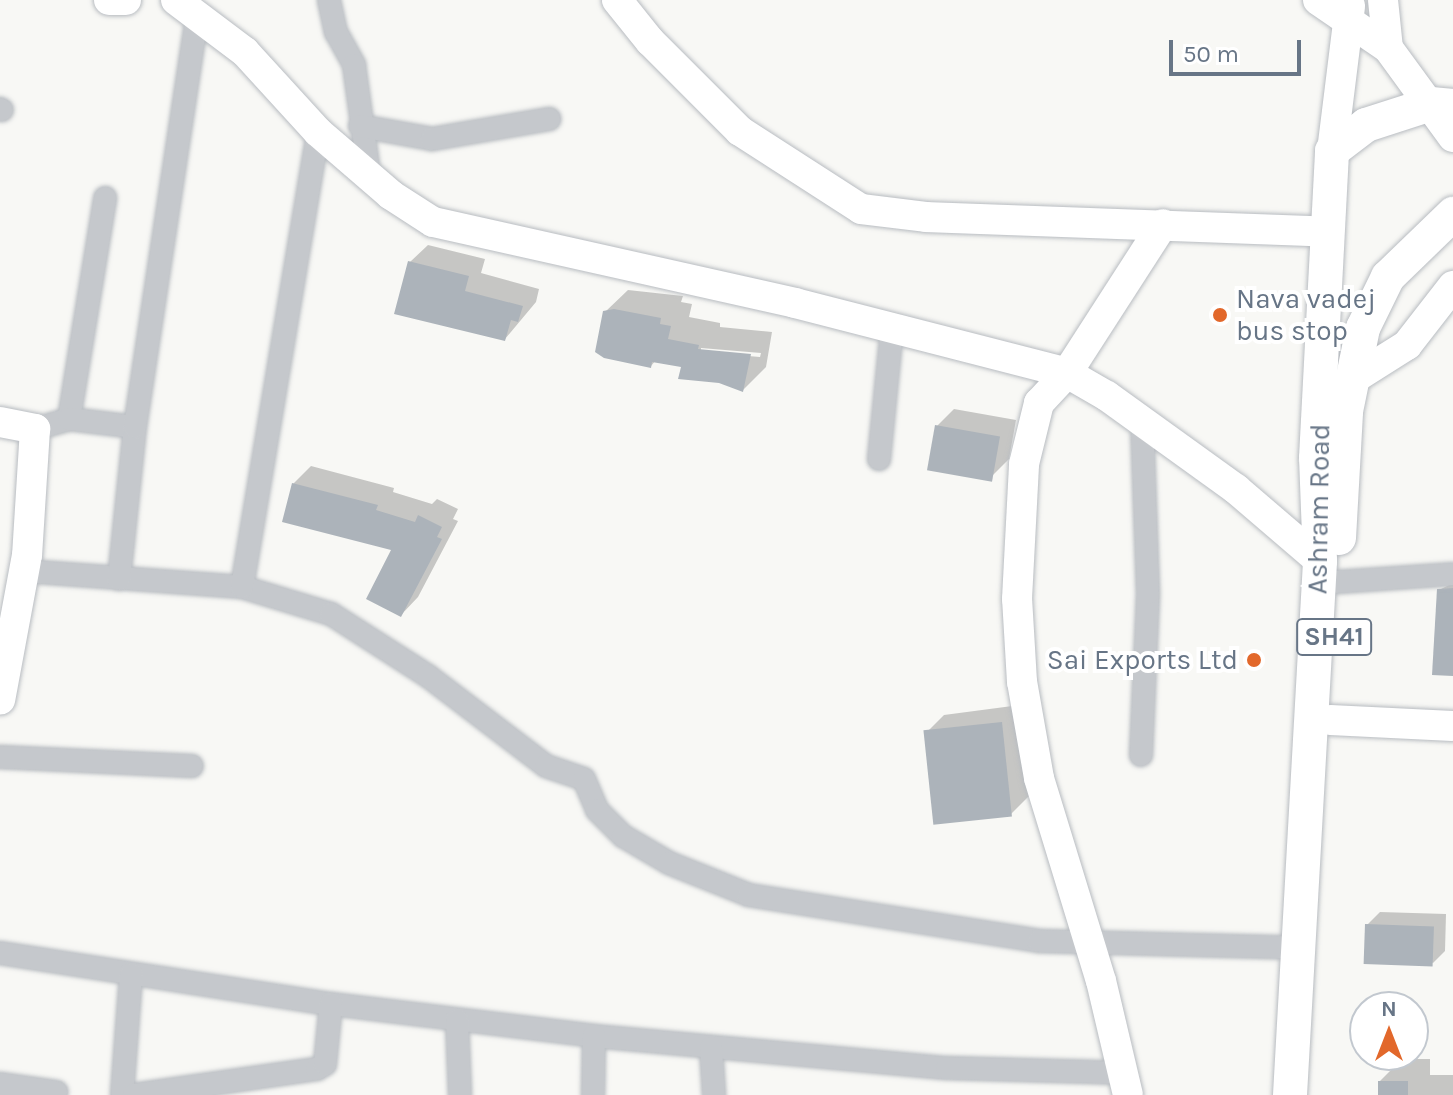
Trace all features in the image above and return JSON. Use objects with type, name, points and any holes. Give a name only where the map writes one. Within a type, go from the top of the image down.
[{"type":"main road","points":[[1332,151],[1366,125],[1442,105]]},
{"type":"main road","name":"Ashram Road","points":[[1307,1095],[1330,720],[1328,571],[1316,458],[1332,151]]},
{"type":"main road","name":"Ashram Road","points":[[1290,1095],[1328,571],[1353,379],[1363,328],[1388,277],[1453,214]]},
{"type":"street","points":[[109,0],[126,0]]},
{"type":"street","points":[[329,0],[336,32],[354,65],[360,126],[369,173]]},
{"type":"street","points":[[617,0],[650,41],[740,131],[861,209],[926,217],[1329,232]]},
{"type":"street","points":[[1294,0],[1347,22]]},
{"type":"street","points":[[1318,0],[1388,48],[1442,105],[1453,137]]},
{"type":"street","points":[[1383,0],[1388,48]]},
{"type":"street","points":[[187,8],[245,52],[318,132],[391,195],[433,222],[892,328],[1067,373],[1142,421],[1236,489],[1328,571],[1453,574]]},
{"type":"street","points":[[119,579],[187,8]]},
{"type":"street","points":[[1332,151],[1347,22]]},
{"type":"street","points":[[360,126],[432,139],[549,119]]},
{"type":"street","points":[[242,587],[318,132]]},
{"type":"street","points":[[69,419],[105,198]]},
{"type":"street","points":[[0,953],[331,1004],[594,1036],[1126,1084],[1090,946],[1039,778],[1022,682],[1017,599],[1024,464],[1039,403],[1067,373],[1163,224]]},
{"type":"street","points":[[1353,379],[1407,345],[1453,286]]},
{"type":"street","points":[[879,459],[892,328]]},
{"type":"street","points":[[0,422],[35,429],[69,419],[135,427]]},
{"type":"street","points":[[1141,755],[1148,593],[1142,421]]},
{"type":"street","points":[[2,680],[24,571],[35,429]]},
{"type":"street","points":[[24,571],[242,587],[331,614],[428,676],[546,766],[584,779],[597,810],[614,827],[669,863],[749,895],[792,904],[1090,946],[1299,948]]},
{"type":"street","points":[[1330,720],[1453,726]]},
{"type":"street","points":[[0,757],[192,766]]},
{"type":"street","points":[[122,1095],[131,974]]},
{"type":"street","points":[[134,1095],[317,1069],[325,1064],[331,1004]]},
{"type":"street","points":[[457,1020],[460,1095]]},
{"type":"street","points":[[593,1095],[594,1036]]},
{"type":"street","points":[[711,1048],[714,1095]]},
{"type":"street","points":[[0,1084],[56,1092]]},
{"type":"building","points":[[408,261],[469,276],[465,291],[523,306],[518,322],[511,320],[505,341],[394,314]]},
{"type":"building","points":[[614,309],[661,318],[660,324],[671,326],[668,339],[699,345],[698,349],[751,354],[743,392],[719,383],[678,379],[681,367],[652,362],[651,368],[604,358],[595,352],[603,311]]},
{"type":"building","points":[[935,425],[1000,436],[992,482],[927,470]]},
{"type":"building","points":[[292,483],[378,505],[376,510],[415,522],[418,515],[442,527],[437,537],[442,539],[401,617],[366,599],[391,550],[282,522]]},
{"type":"building","points":[[1453,588],[1453,676],[1432,675],[1437,589]]},
{"type":"building","points":[[1002,722],[1012,816],[933,825],[923,730]]},
{"type":"building","points":[[1365,924],[1434,926],[1433,966],[1364,964]]},
{"type":"building","points":[[1378,1081],[1408,1081],[1408,1095],[1378,1095]]},
{"type":"place","name":"Nava vadej bus stop","points":[[1220,315]]},
{"type":"place","name":"Sai Exports Ltd","points":[[1254,660]]}]
